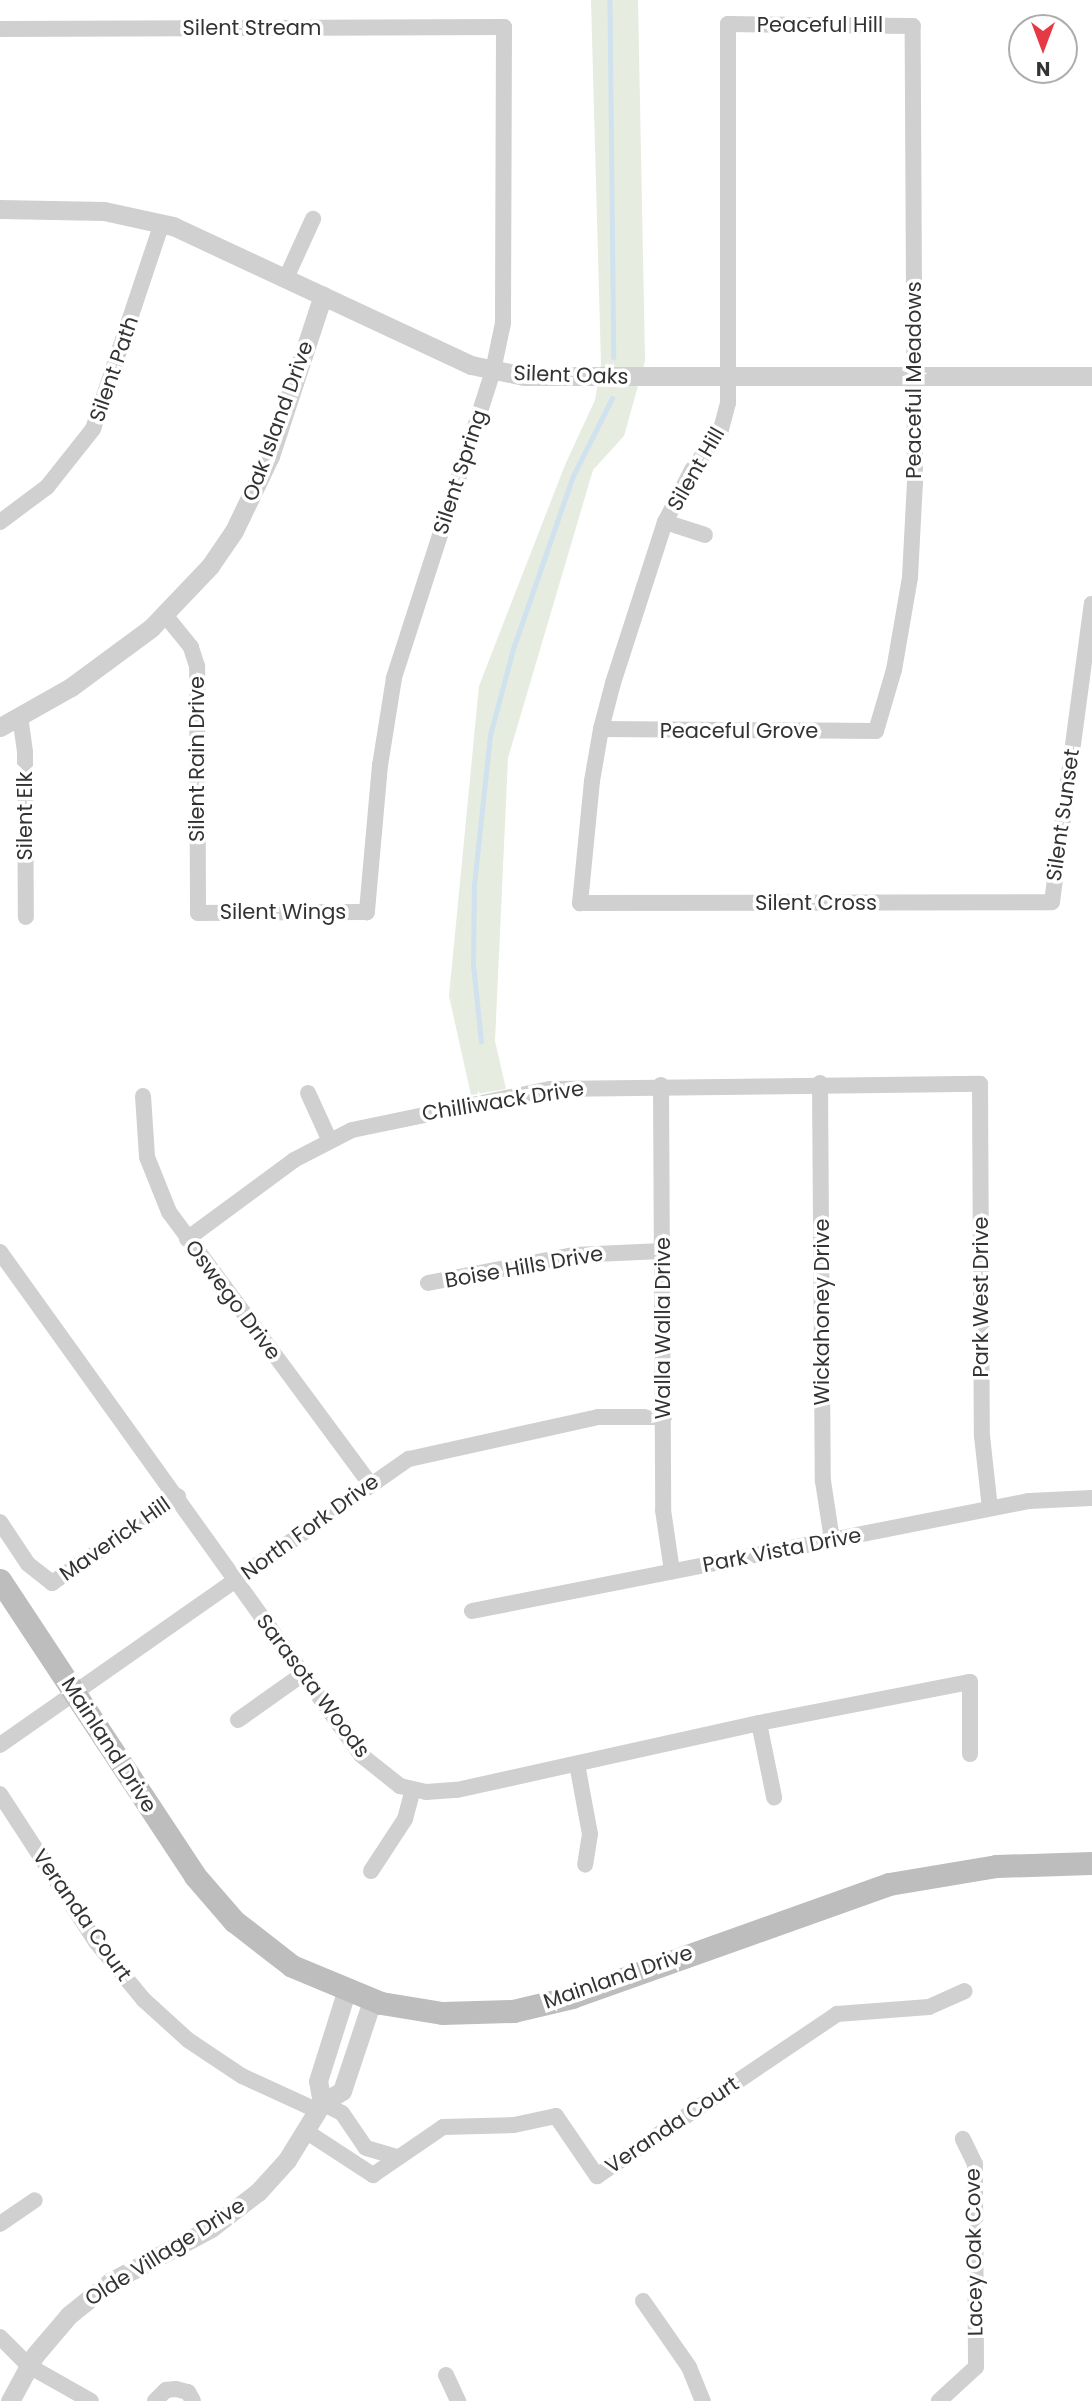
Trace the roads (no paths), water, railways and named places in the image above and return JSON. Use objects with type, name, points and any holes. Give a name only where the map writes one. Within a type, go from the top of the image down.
[{"type":"main road","name":"Mainland Drive","points":[[0,1580],[195,1876],[234,1921],[292,1966],[346,1992],[372,2001],[442,2013],[513,2011],[572,1997],[889,1884],[996,1866],[1092,1863]]},
{"type":"street","name":"Peaceful Hill","points":[[728,24],[913,26]]},
{"type":"street","name":"Silent Hill","points":[[580,904],[601,729],[665,523],[692,470],[721,430],[728,377],[728,24]]},
{"type":"street","name":"Peaceful Meadows","points":[[876,731],[894,670],[910,577],[914,377],[913,26]]},
{"type":"street","name":"Silent Stream","points":[[0,29],[504,27]]},
{"type":"street","name":"Silent Spring","points":[[367,912],[380,765],[394,678],[493,371],[505,301],[504,27]]},
{"type":"street","name":"Silent Oaks","points":[[0,209],[104,211],[162,223],[286,276],[454,358],[493,371],[546,377],[1092,376]]},
{"type":"street","points":[[286,276],[313,219]]},
{"type":"street","name":"Silent Path","points":[[0,522],[47,487],[93,429],[162,223]]},
{"type":"street","name":"Oak Island Drive","points":[[0,727],[71,687],[165,615],[210,566],[254,495],[323,295]]},
{"type":"street","points":[[665,523],[705,536]]},
{"type":"street","name":"Silent Sunset","points":[[1052,902],[1092,604]]},
{"type":"street","name":"Silent Rain Drive","points":[[165,615],[191,647],[197,666],[198,912]]},
{"type":"street","name":"Silent Elk","points":[[20,716],[25,753],[26,917]]},
{"type":"street","name":"Peaceful Grove","points":[[601,729],[876,731]]},
{"type":"street","name":"Silent Cross","points":[[580,904],[1052,902]]},
{"type":"street","name":"Silent Wings","points":[[198,912],[367,912]]},
{"type":"street","name":"Chilliwack Drive","points":[[187,1239],[294,1160],[329,1139],[371,1124],[550,1089],[820,1083],[980,1084]]},
{"type":"street","name":"Wickahoney Drive","points":[[820,1083],[823,1481],[832,1540]]},
{"type":"street","name":"Park West Drive","points":[[980,1084],[982,1436],[990,1508]]},
{"type":"street","name":"Walla Walla Drive","points":[[661,1085],[664,1530],[672,1571]]},
{"type":"street","points":[[308,1093],[329,1139]]},
{"type":"street","name":"Oswego Drive","points":[[143,1096],[144,1137],[153,1176],[187,1239],[370,1484]]},
{"type":"street","name":"Boise Hills Drive","points":[[428,1283],[574,1255],[662,1251]]},
{"type":"street","name":"Sarasota Woods","points":[[0,1252],[178,1496],[234,1582],[361,1755],[382,1774],[413,1790],[457,1790],[760,1723],[970,1682],[970,1754]]},
{"type":"street","name":"North Fork Drive","points":[[0,1745],[76,1695],[370,1484],[409,1460],[445,1449],[598,1417],[664,1417]]},
{"type":"street","name":"Maverick Hill","points":[[0,1521],[28,1564],[52,1583],[178,1496]]},
{"type":"street","name":"Park Vista Drive","points":[[472,1611],[990,1508],[1041,1499],[1092,1498]]},
{"type":"street","points":[[238,1720],[303,1674]]},
{"type":"street","points":[[760,1723],[774,1797]]},
{"type":"street","points":[[577,1764],[590,1833],[585,1865]]},
{"type":"street","points":[[370,1871],[405,1819],[413,1790]]},
{"type":"street","name":"Veranda Court","points":[[0,1794],[96,1942],[144,2000],[188,2040],[242,2076],[342,2113],[366,2148],[397,2157]]},
{"type":"street","name":"Veranda Court","points":[[307,2132],[373,2175],[443,2127],[514,2124],[556,2116],[597,2176],[837,2014],[929,2007],[965,1991]]},
{"type":"street","name":"Olde Village Drive","points":[[320,2107],[318,2081],[346,1992]]},
{"type":"street","name":"Olde Village Drive","points":[[10,2401],[51,2334],[89,2297],[211,2228],[258,2192],[307,2132],[320,2107],[342,2091],[372,2001]]},
{"type":"street","name":"Lacey Oak Cove","points":[[939,2401],[976,2367],[975,2164],[963,2139]]},
{"type":"street","points":[[0,2224],[35,2200]]},
{"type":"street","points":[[643,2301],[689,2367],[703,2401]]},
{"type":"street","points":[[0,2337],[29,2366],[91,2401]]},
{"type":"street","points":[[446,2375],[458,2401]]},
{"type":"street","points":[[155,2401],[166,2390],[176,2389],[188,2392],[193,2401]]},
{"type":"waterway","points":[[610,0],[614,357]]},
{"type":"waterway","points":[[481,1042],[473,964],[474,885],[490,735],[513,649],[573,476],[612,398]]}]
